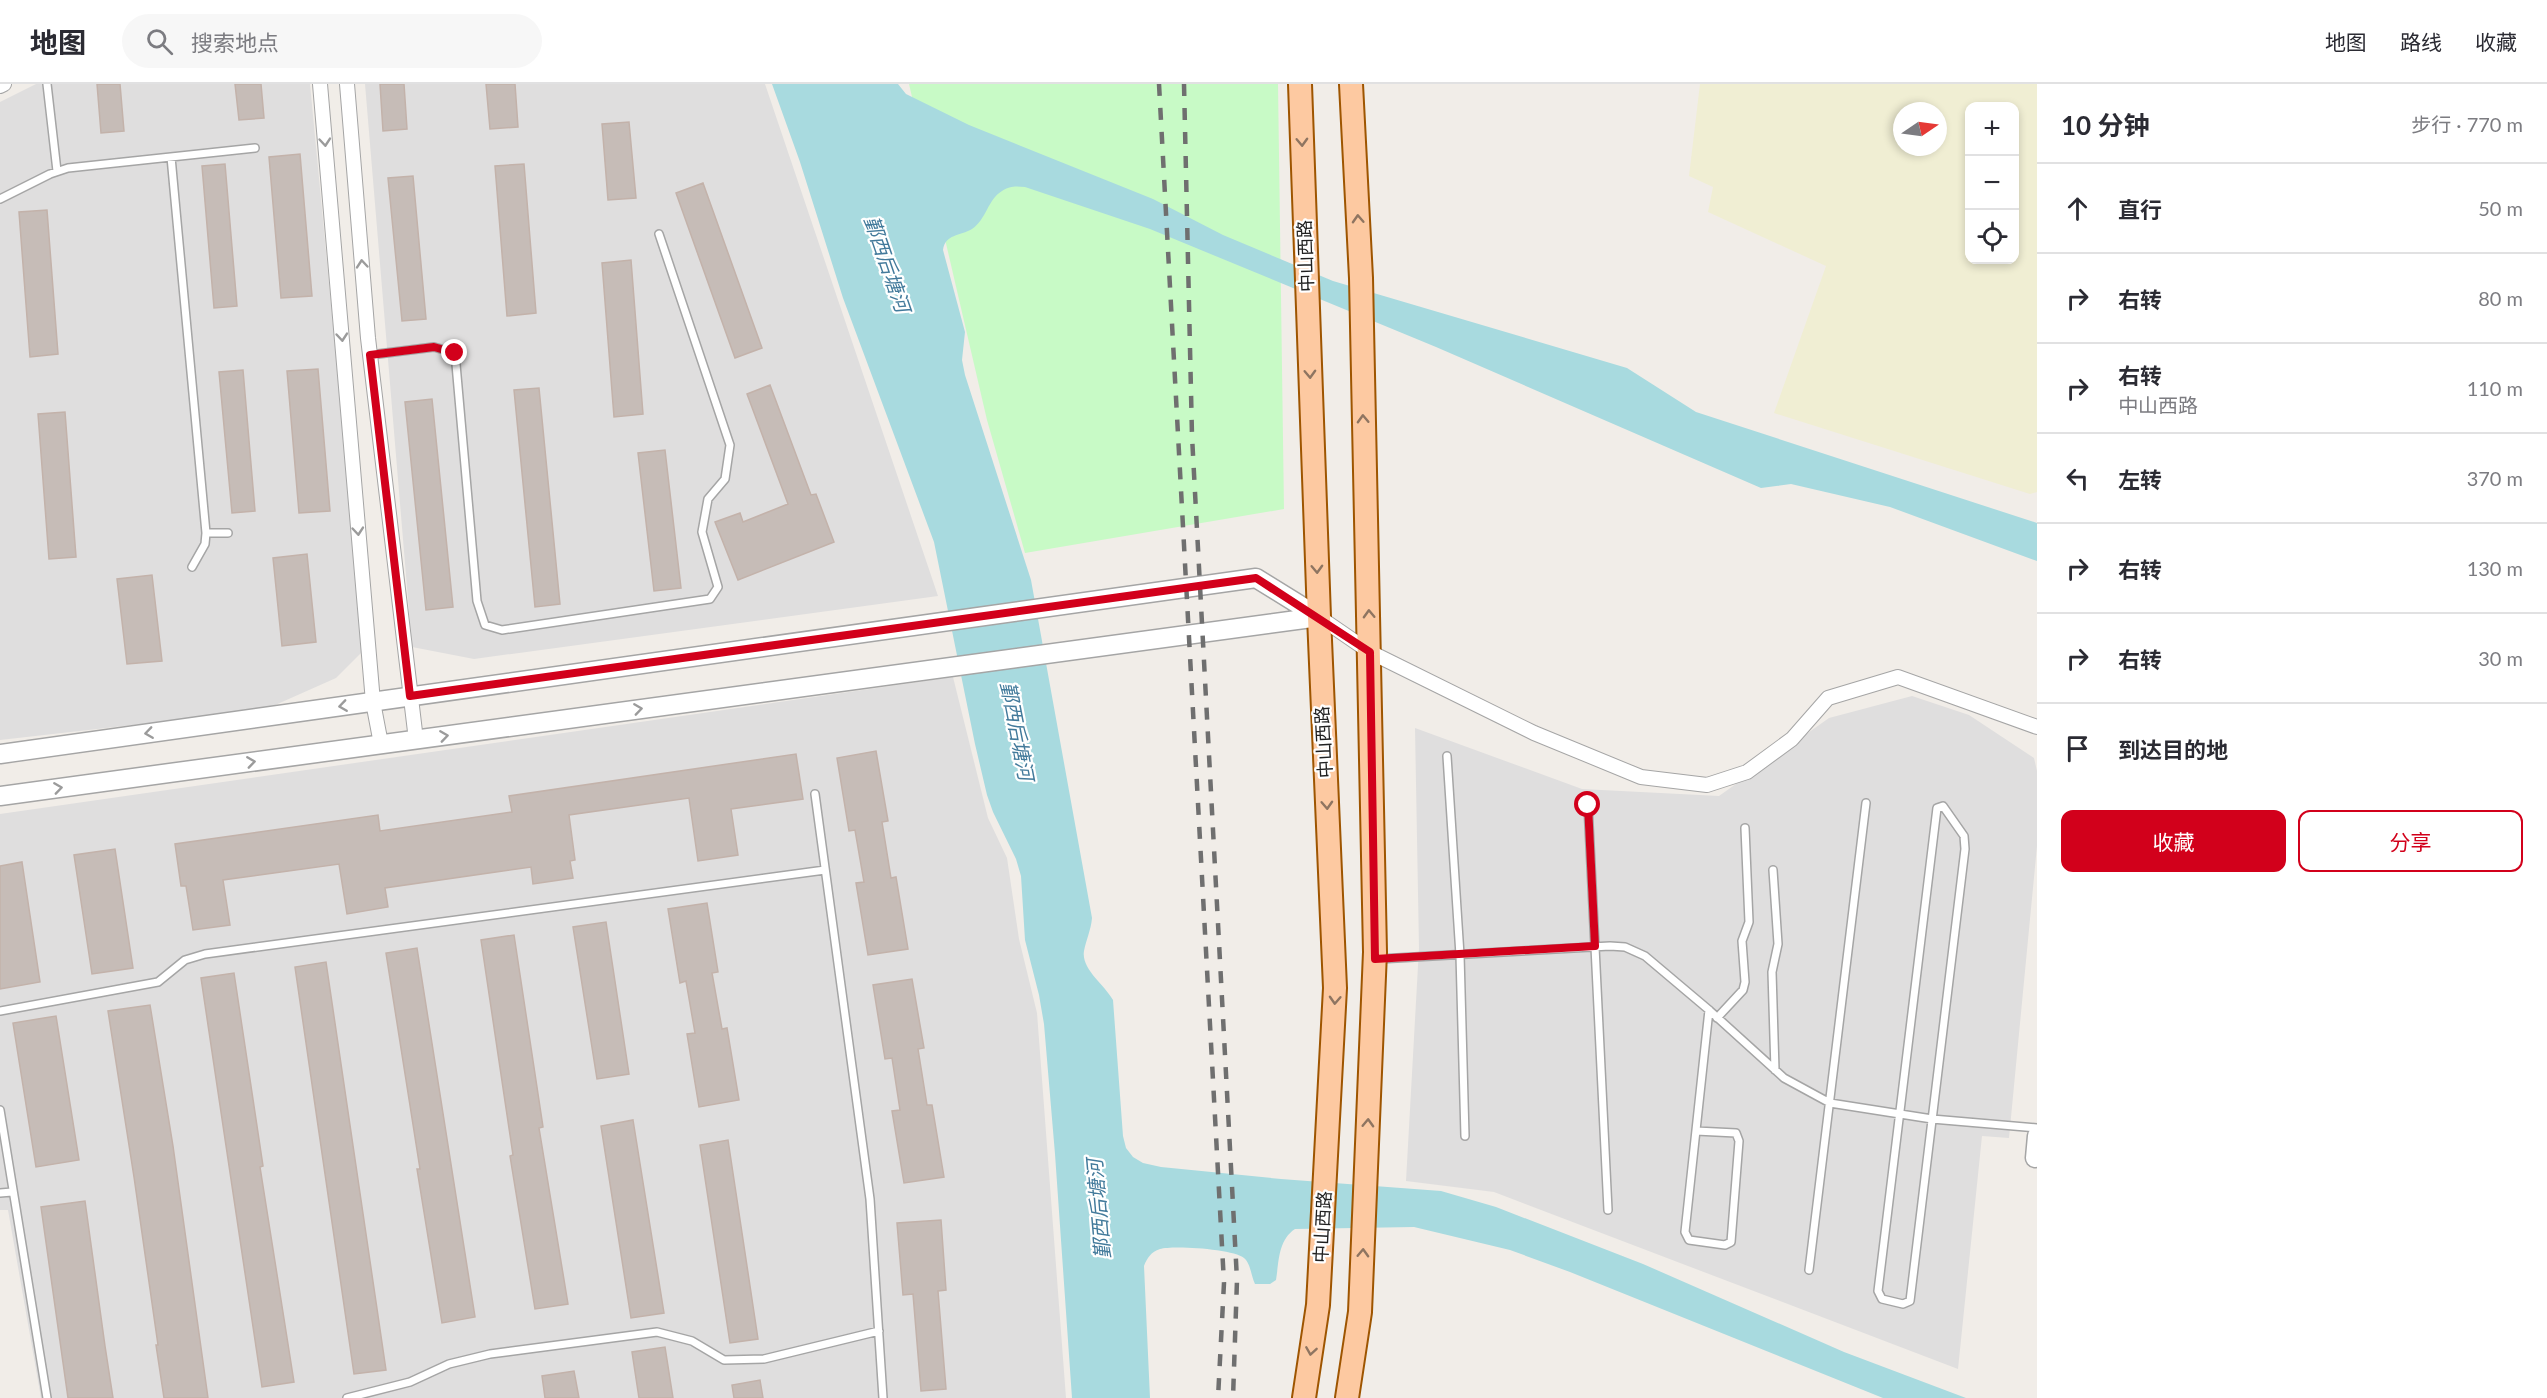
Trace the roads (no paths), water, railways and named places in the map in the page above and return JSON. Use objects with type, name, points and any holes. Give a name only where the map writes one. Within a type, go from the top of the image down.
[{"type":"main road","name":"中山西路","points":[[1300,84],[1307,315],[1335,988],[1318,1305],[1304,1398]]},
{"type":"main road","points":[[1347,1398],[1360,1312],[1375,959],[1361,278],[1351,84]]},
{"type":"street","points":[[320,84],[373,702],[381,744]]},
{"type":"street","points":[[347,84],[370,355],[416,740]]},
{"type":"street","points":[[0,754],[1050,605],[1256,578],[1370,652],[1534,733],[1641,777],[1707,785],[1748,772],[1792,739],[1828,698],[1898,677],[2037,727]]},
{"type":"street","points":[[0,796],[1319,617]]},
{"type":"lane","points":[[48,84],[57,171]]},
{"type":"lane","points":[[0,199],[57,171],[68,168],[255,148]]},
{"type":"lane","points":[[171,157],[206,533],[205,544],[192,567]]},
{"type":"lane","points":[[370,355],[434,347],[455,353],[477,601],[485,625],[502,630],[710,599],[718,587],[702,532],[708,499],[725,479],[730,445],[659,234]]},
{"type":"lane","points":[[206,533],[228,532]]},
{"type":"lane","points":[[1448,756],[1460,955],[1465,1136]]},
{"type":"lane","points":[[815,794],[870,1199],[884,1398]]},
{"type":"lane","points":[[1809,1269],[1866,803]]},
{"type":"lane","points":[[1588,805],[1608,1210]]},
{"type":"lane","points":[[1943,806],[1964,836],[1965,849],[1910,1301],[1904,1304],[1882,1299],[1878,1291],[1899,1113],[1937,808],[1943,806]]},
{"type":"lane","points":[[1717,1018],[1743,990],[1745,982],[1742,941],[1749,922],[1745,828]]},
{"type":"lane","points":[[0,1011],[158,982],[185,960],[205,954],[825,870]]},
{"type":"lane","points":[[1773,870],[1778,944],[1772,972],[1775,1070]]},
{"type":"lane","points":[[1375,959],[1595,946],[1625,947],[1645,956],[1784,1078],[1830,1102],[1932,1119],[2036,1143]]},
{"type":"lane","points":[[1696,1131],[1736,1133],[1739,1141],[1731,1242],[1725,1245],[1689,1240],[1685,1232],[1709,1010]]},
{"type":"lane","points":[[0,1110],[47,1398]]},
{"type":"lane","points":[[0,1193],[12,1192]]},
{"type":"lane","points":[[347,1398],[410,1382],[449,1364],[490,1354],[645,1333],[657,1332],[692,1341],[724,1360],[764,1359],[879,1331]]},
{"type":"water","name":"鄞西后塘河","points":[[772,84],[898,84],[906,94],[969,125],[1153,199],[1223,235],[1333,281],[1627,368],[1696,412],[2037,523],[2037,561],[1890,507],[1791,484],[1761,488],[1436,347],[1150,229],[1025,187],[1005,189],[993,199],[977,225],[950,238],[944,245],[943,250],[965,332],[962,360],[965,375],[1031,580],[1092,918],[1084,958],[1089,970],[1113,1000],[1123,1136],[1126,1148],[1133,1157],[1143,1163],[1161,1167],[1441,1191],[1496,1207],[1643,1264],[1844,1352],[1966,1398],[1883,1398],[1510,1250],[1414,1227],[1295,1229],[1282,1245],[1276,1280],[1270,1284],[1255,1284],[1248,1263],[1238,1255],[1190,1248],[1157,1250],[1146,1260],[1144,1266],[1150,1398],[1072,1398],[1044,1024],[1025,940],[1021,876],[1016,859],[987,795],[934,542],[843,298],[800,162]]},
{"type":"railway","points":[[1159,84],[1224,1283],[1218,1398]]},
{"type":"railway","points":[[1184,84],[1192,436],[1237,1280],[1233,1398]]}]
